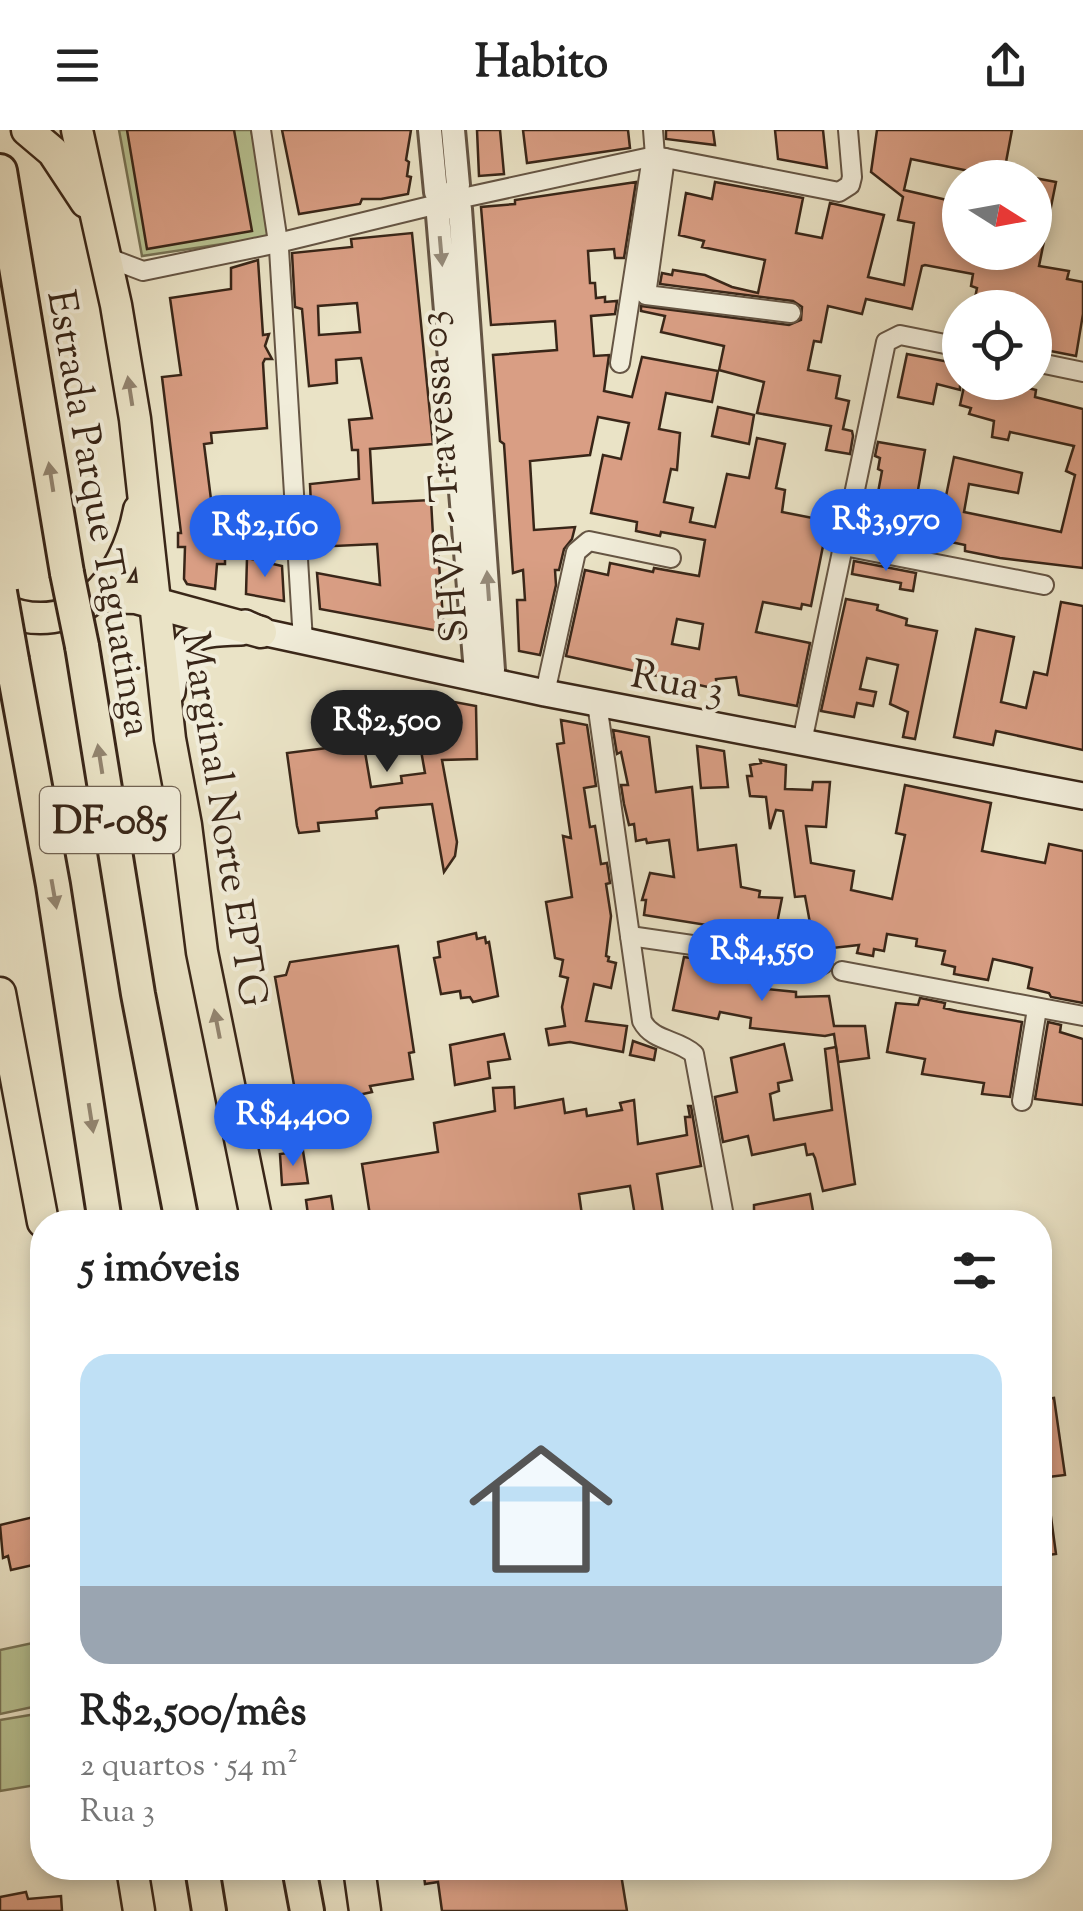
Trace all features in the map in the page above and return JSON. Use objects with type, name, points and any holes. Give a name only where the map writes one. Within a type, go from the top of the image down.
[{"type":"highway","name":"Estrada Parque Taguatinga","points":[[0,172],[138,994],[180,1210]]},
{"type":"highway","name":"DF-085","points":[[0,592],[56,904],[103,1210]]},
{"type":"highway","points":[[194,1911],[197,1880]]},
{"type":"highway","points":[[201,1880],[209,1911]]},
{"type":"highway","points":[[301,1880],[306,1911]]},
{"type":"main road","points":[[27,130],[53,152],[100,226]]},
{"type":"main road","name":"Marginal Norte EPTG","points":[[76,130],[116,304],[143,488],[170,739],[186,825],[202,952],[255,1210]]},
{"type":"main road","points":[[0,609],[35,616],[67,614],[98,596],[118,570],[134,538],[143,488]]},
{"type":"main road","points":[[148,533],[161,578],[177,596],[261,632]]},
{"type":"main road","points":[[98,596],[154,604],[261,632]]},
{"type":"main road","points":[[170,739],[172,693],[181,648],[192,638],[209,632],[261,632]]},
{"type":"main road","name":"Rua 3","points":[[261,632],[545,693],[1083,796]]},
{"type":"main road","points":[[0,993],[41,1210]]},
{"type":"main road","points":[[134,1880],[140,1911]]},
{"type":"main road","points":[[361,1880],[365,1911]]},
{"type":"street","points":[[262,130],[278,243],[303,641]]},
{"type":"street","name":"SHVP - Travessa 03","points":[[430,130],[436,192],[460,209],[493,670],[486,681]]},
{"type":"street","name":"SHVP - Travessa 03","points":[[449,202],[458,185],[453,130]]},
{"type":"street","points":[[653,130],[658,157],[646,295],[791,313]]},
{"type":"street","points":[[106,257],[143,270],[658,157],[831,192],[844,190],[852,177],[848,130]]},
{"type":"street","points":[[620,363],[658,157]]},
{"type":"street","points":[[116,304],[143,270]]},
{"type":"street","points":[[802,742],[886,342],[900,336],[942,344]]},
{"type":"street","points":[[1052,366],[1083,372]]},
{"type":"street","points":[[545,693],[579,547],[589,541],[671,558]]},
{"type":"street","points":[[844,546],[1044,585]]},
{"type":"street","points":[[596,703],[640,1011],[647,1030],[683,1045],[694,1054],[723,1210]]},
{"type":"street","points":[[630,936],[823,964]]},
{"type":"street","points":[[842,971],[1083,1016]]},
{"type":"street","points":[[1022,1101],[1037,1009]]},
{"type":"green space","points":[[119,130],[251,130],[276,236],[142,256]]},
{"type":"green space","points":[[30,1644],[30,1708],[0,1714],[0,1650]]},
{"type":"green space","points":[[30,1715],[30,1786],[0,1791],[0,1720]]},
{"type":"building","points":[[127,130],[234,130],[252,231],[147,249]]},
{"type":"building","points":[[282,130],[411,130],[406,160],[407,176],[411,177],[408,194],[362,199],[360,204],[299,214]]},
{"type":"building","points":[[477,130],[500,130],[504,174],[479,176]]},
{"type":"building","points":[[523,130],[628,130],[630,148],[527,163]]},
{"type":"building","points":[[666,130],[713,130],[715,145],[666,139]]},
{"type":"building","points":[[775,130],[823,130],[827,168],[778,159]]},
{"type":"building","points":[[877,130],[1012,130],[1006,160],[942,160],[942,165],[911,159],[904,190],[942,199],[942,268],[922,266],[912,309],[866,299],[862,314],[828,306],[821,342],[814,341],[808,370],[840,376],[836,398],[849,401],[843,429],[852,431],[850,454],[826,450],[831,426],[757,413],[764,382],[719,370],[724,346],[661,332],[665,316],[641,311],[641,306],[789,325],[801,320],[802,307],[793,301],[660,284],[662,273],[672,275],[673,270],[705,275],[758,293],[765,260],[702,247],[704,241],[679,235],[686,193],[712,199],[715,182],[803,198],[796,233],[822,238],[830,203],[884,215],[868,277],[904,285],[914,223],[898,220],[903,197],[871,172]]},
{"type":"building","points":[[636,182],[624,258],[615,258],[614,249],[588,251],[590,283],[595,283],[596,298],[617,301],[615,314],[591,316],[594,356],[609,355],[604,391],[632,397],[642,357],[718,371],[712,402],[666,393],[659,429],[680,433],[677,470],[671,469],[664,502],[693,508],[690,522],[715,527],[727,474],[749,478],[757,438],[785,444],[776,488],[785,490],[782,512],[828,521],[811,606],[802,604],[801,609],[763,602],[756,632],[810,643],[797,706],[739,695],[736,677],[716,679],[717,689],[566,656],[585,570],[608,575],[610,563],[699,576],[705,540],[636,531],[637,522],[591,513],[603,455],[621,459],[629,423],[598,417],[590,455],[530,461],[534,530],[575,527],[559,570],[555,570],[556,585],[540,655],[519,651],[517,600],[525,600],[523,570],[513,573],[493,355],[557,350],[555,321],[491,325],[481,207],[515,204],[515,200]],"holes":[[[677,619],[703,624],[699,649],[672,644]]]},
{"type":"building","points":[[412,233],[433,444],[370,449],[373,503],[431,500],[444,632],[320,609],[317,573],[380,585],[377,544],[313,547],[310,484],[359,479],[358,450],[352,450],[349,420],[372,418],[361,358],[336,360],[337,383],[309,386],[302,309],[295,307],[292,253],[352,247],[351,239]],"holes":[[[357,303],[360,332],[319,335],[318,306]]]},
{"type":"building","points":[[258,260],[263,335],[269,334],[265,346],[272,359],[263,363],[267,428],[211,433],[212,443],[204,444],[215,531],[279,525],[280,549],[225,553],[225,564],[217,564],[215,589],[187,584],[185,547],[178,547],[181,533],[162,377],[181,375],[170,298],[231,289],[231,268]]},
{"type":"building","points":[[1052,268],[1069,271],[1067,279],[1083,282],[1083,314],[1076,356],[1052,351],[1052,290],[977,290],[971,286],[973,274],[952,270]]},
{"type":"building","points":[[907,354],[942,361],[942,385],[937,384],[933,404],[898,397]]},
{"type":"building","points":[[961,400],[1047,400],[1083,409],[1083,568],[1000,558],[965,551],[965,545],[904,532],[902,536],[871,530],[882,471],[878,469],[880,458],[875,456],[878,442],[925,450],[918,490],[946,496],[954,457],[1022,473],[1018,493],[969,484],[964,512],[1061,532],[1075,475],[1066,471],[1074,446],[1010,432],[1008,440],[992,437],[994,421],[969,414],[971,408],[960,405]]},
{"type":"building","points":[[718,407],[754,415],[749,444],[712,436]]},
{"type":"building","points":[[247,558],[282,566],[284,601],[246,594]]},
{"type":"building","points":[[854,561],[916,573],[913,591],[900,589],[901,583],[852,574]]},
{"type":"building","points":[[846,599],[878,605],[877,610],[907,619],[906,625],[937,631],[915,739],[903,737],[908,712],[890,704],[898,665],[867,658],[860,689],[876,692],[873,706],[857,703],[854,717],[821,711]]},
{"type":"building","points":[[1061,602],[1083,606],[1083,750],[996,731],[993,745],[954,737],[976,629],[1014,637],[1001,702],[1026,708],[1034,672],[1047,675]]},
{"type":"building","points":[[411,694],[476,706],[477,759],[442,760],[457,842],[455,856],[444,872],[432,804],[380,808],[377,818],[318,823],[319,831],[299,833],[297,826],[287,753],[359,744],[360,752],[365,752],[371,787],[402,783],[401,776],[425,773]]},
{"type":"building","points":[[561,720],[587,725],[596,786],[584,788],[590,827],[595,826],[601,864],[607,863],[610,883],[606,884],[611,916],[606,956],[616,963],[611,988],[594,984],[586,1021],[627,1026],[623,1052],[570,1042],[549,1045],[546,1029],[565,1026],[562,1007],[568,978],[560,976],[563,960],[555,958],[546,902],[572,897],[563,836],[571,838],[557,744],[564,743]]},
{"type":"building","points":[[613,730],[649,737],[656,792],[692,787],[698,850],[736,845],[741,887],[760,891],[759,897],[782,898],[773,944],[712,934],[713,926],[644,915],[646,900],[642,900],[650,873],[674,877],[669,840],[636,841],[634,824],[629,825],[624,804],[621,785],[628,785]]},
{"type":"building","points":[[697,746],[724,751],[728,787],[701,788]]},
{"type":"building","points":[[760,760],[786,765],[785,789],[812,790],[813,782],[830,782],[826,827],[806,826],[811,863],[854,871],[851,890],[892,899],[905,835],[896,833],[905,785],[991,803],[982,851],[1045,863],[1049,844],[1083,851],[1083,1003],[1028,988],[1032,968],[1016,964],[993,959],[988,980],[954,974],[955,967],[942,964],[945,951],[916,946],[917,939],[887,934],[884,951],[874,949],[873,956],[857,953],[859,945],[815,950],[805,896],[795,897],[783,811],[776,810],[770,829],[766,797],[750,796],[750,765],[761,763]]},
{"type":"building","points":[[476,933],[477,939],[485,937],[489,942],[498,996],[473,1002],[470,997],[461,998],[460,991],[441,994],[434,958],[440,957],[438,942]]},
{"type":"building","points":[[398,946],[414,1052],[409,1053],[413,1079],[370,1086],[372,1092],[298,1108],[275,977],[286,975],[290,962]]},
{"type":"building","points":[[684,957],[768,970],[766,989],[796,992],[796,997],[829,996],[834,1026],[865,1026],[869,1058],[838,1062],[834,1034],[750,1028],[751,1018],[720,1012],[718,1019],[673,1010]]},
{"type":"building","points":[[920,998],[945,1003],[944,1008],[1022,1022],[1010,1097],[982,1094],[984,1083],[922,1074],[925,1059],[887,1052],[896,1003],[918,1005]]},
{"type":"building","points":[[1048,1022],[1061,1025],[1060,1032],[1083,1039],[1083,1105],[1035,1099]]},
{"type":"building","points":[[504,1034],[510,1059],[488,1062],[490,1078],[455,1085],[450,1045]]},
{"type":"building","points":[[633,1041],[656,1049],[654,1060],[630,1055]]},
{"type":"building","points":[[784,1044],[792,1080],[778,1083],[779,1091],[770,1094],[774,1120],[832,1110],[825,1049],[836,1047],[855,1184],[823,1191],[815,1158],[813,1154],[807,1155],[805,1144],[752,1155],[748,1136],[723,1142],[715,1097],[737,1092],[731,1058]]},
{"type":"building","points":[[514,1087],[515,1108],[563,1099],[565,1113],[586,1109],[587,1116],[622,1110],[620,1103],[634,1100],[638,1144],[687,1135],[685,1117],[690,1117],[691,1106],[701,1166],[657,1174],[663,1210],[634,1210],[630,1186],[579,1194],[581,1210],[369,1210],[362,1164],[438,1152],[434,1123],[495,1111],[493,1088]]},
{"type":"building","points":[[303,1151],[308,1183],[282,1185],[280,1154]]},
{"type":"building","points":[[810,1194],[813,1210],[754,1210],[754,1205]]},
{"type":"building","points":[[331,1196],[333,1210],[307,1210],[306,1200]]},
{"type":"building","points":[[1052,1398],[1065,1475],[1052,1477]]},
{"type":"building","points":[[30,1518],[30,1566],[11,1570],[8,1556],[3,1558],[0,1525]]},
{"type":"building","points":[[424,1880],[622,1880],[627,1911],[442,1911],[438,1882],[425,1884]]},
{"type":"building","points":[[26,1892],[28,1899],[61,1896],[62,1911],[0,1911],[0,1897]]}]
